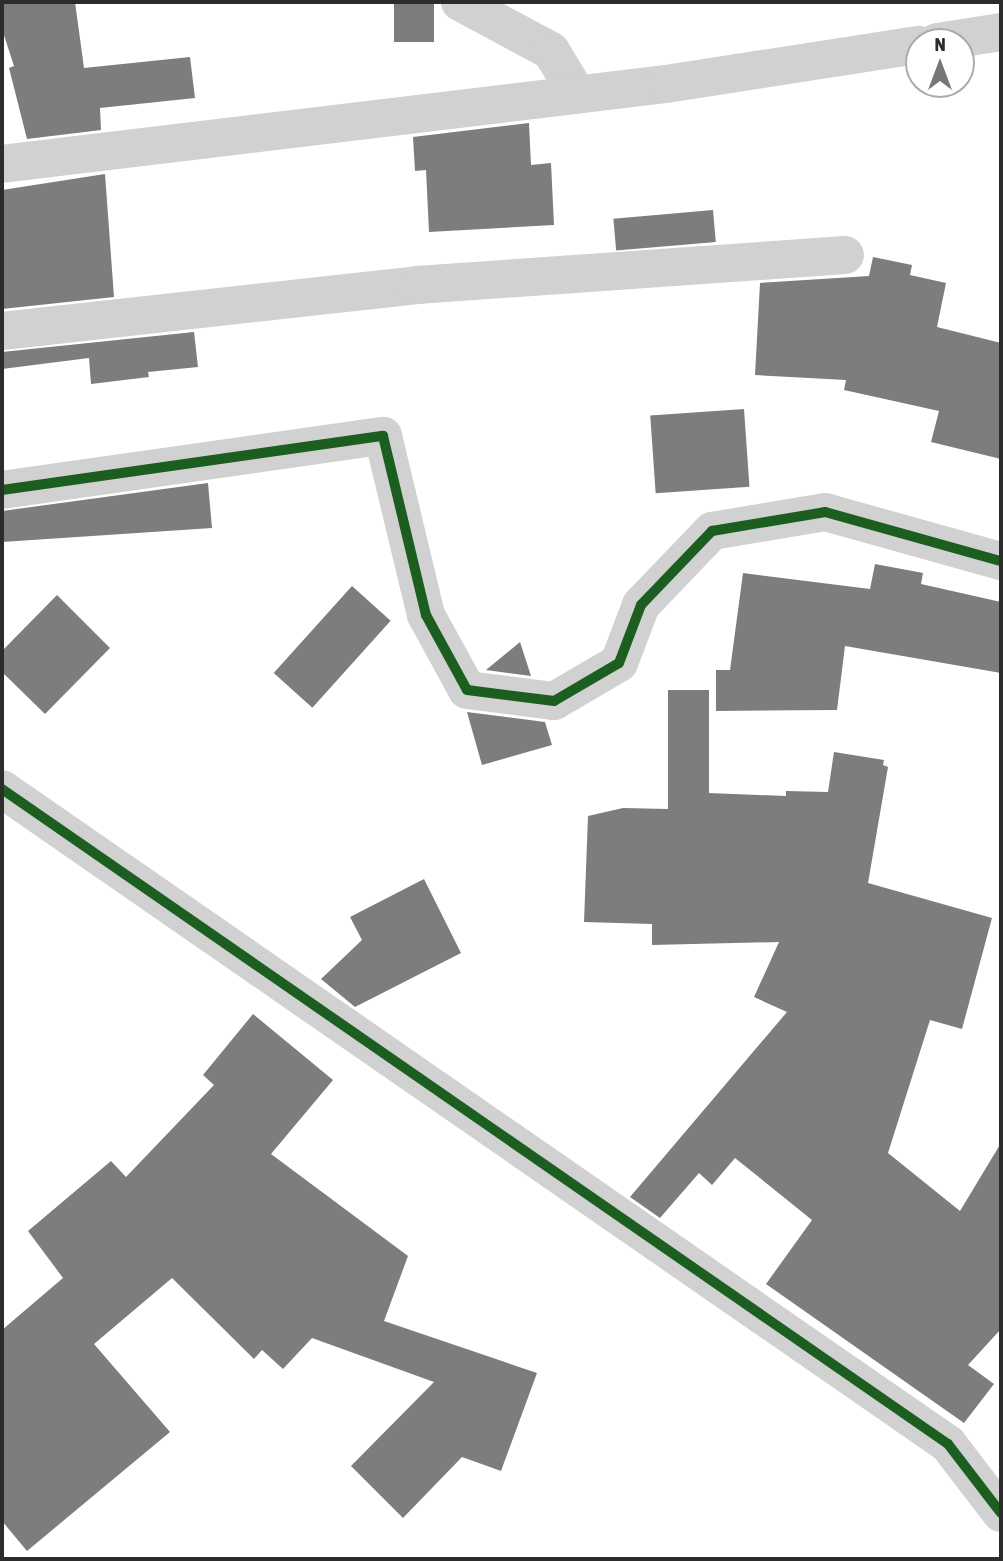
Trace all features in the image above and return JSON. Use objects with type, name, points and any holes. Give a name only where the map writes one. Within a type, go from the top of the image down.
[{"type":"street","points":[[460,2],[551,51],[577,94]]},
{"type":"street","points":[[975,36],[1001,32]]},
{"type":"street","points":[[2,164],[577,94],[905,47]]},
{"type":"street","points":[[2,331],[417,285],[845,255]]},
{"type":"street","points":[[2,490],[383,436],[426,615],[467,690],[554,701],[619,663],[641,605],[712,531],[825,512],[1001,561]]},
{"type":"street","points":[[2,789],[948,1444],[1001,1513]]},
{"type":"building","points":[[2,2],[75,2],[84,68],[190,57],[195,98],[100,108],[101,130],[27,139],[9,68],[14,66],[2,29]]},
{"type":"building","points":[[394,2],[434,2],[434,42],[394,42]]},
{"type":"building","points":[[529,123],[531,165],[551,163],[554,225],[429,232],[426,170],[415,171],[413,137]]},
{"type":"building","points":[[105,174],[114,297],[2,309],[2,190]]},
{"type":"building","points":[[713,210],[716,242],[616,251],[613,219]]},
{"type":"building","points":[[873,257],[912,265],[910,275],[946,283],[937,327],[1001,343],[1001,459],[931,442],[939,411],[844,390],[846,380],[755,375],[760,283],[869,276]]},
{"type":"building","points":[[194,332],[198,367],[148,372],[149,377],[91,384],[89,358],[2,369],[2,352]]},
{"type":"building","points":[[744,409],[749,487],[656,493],[650,416]]},
{"type":"building","points":[[208,483],[212,528],[2,542],[2,511]]},
{"type":"building","points":[[875,564],[923,573],[921,584],[1001,602],[1001,673],[845,646],[837,710],[716,711],[716,670],[730,670],[743,573],[870,589]]},
{"type":"building","points":[[352,586],[391,621],[312,708],[274,673]]},
{"type":"building","points":[[57,595],[110,648],[45,714],[2,672],[2,651]]},
{"type":"building","points":[[520,642],[531,676],[486,670]]},
{"type":"building","points":[[668,690],[709,690],[709,793],[786,796],[786,791],[828,792],[834,752],[884,760],[883,765],[888,767],[868,883],[992,918],[962,1029],[930,1020],[888,1153],[960,1211],[1001,1143],[1001,1329],[968,1365],[994,1384],[964,1423],[766,1284],[812,1220],[735,1158],[712,1185],[699,1173],[660,1218],[630,1197],[787,1012],[754,997],[779,942],[652,945],[652,924],[584,922],[588,816],[623,808],[668,809]]},
{"type":"building","points":[[467,712],[545,722],[552,745],[482,765]]},
{"type":"building","points":[[424,879],[461,953],[355,1007],[321,979],[362,940],[350,917]]},
{"type":"building","points":[[253,1014],[333,1080],[271,1154],[408,1256],[384,1321],[537,1373],[501,1471],[462,1457],[403,1518],[351,1466],[434,1382],[312,1338],[283,1369],[262,1350],[254,1359],[172,1278],[94,1344],[170,1432],[27,1551],[2,1521],[2,1330],[63,1278],[28,1231],[111,1161],[126,1177],[214,1085],[203,1075]]},
{"type":"cycle path","points":[[2,490],[383,436],[426,615],[467,690],[554,701],[619,663],[641,605],[712,531],[825,512],[1001,561]]},
{"type":"cycle path","points":[[2,789],[948,1444],[1001,1513]]}]
